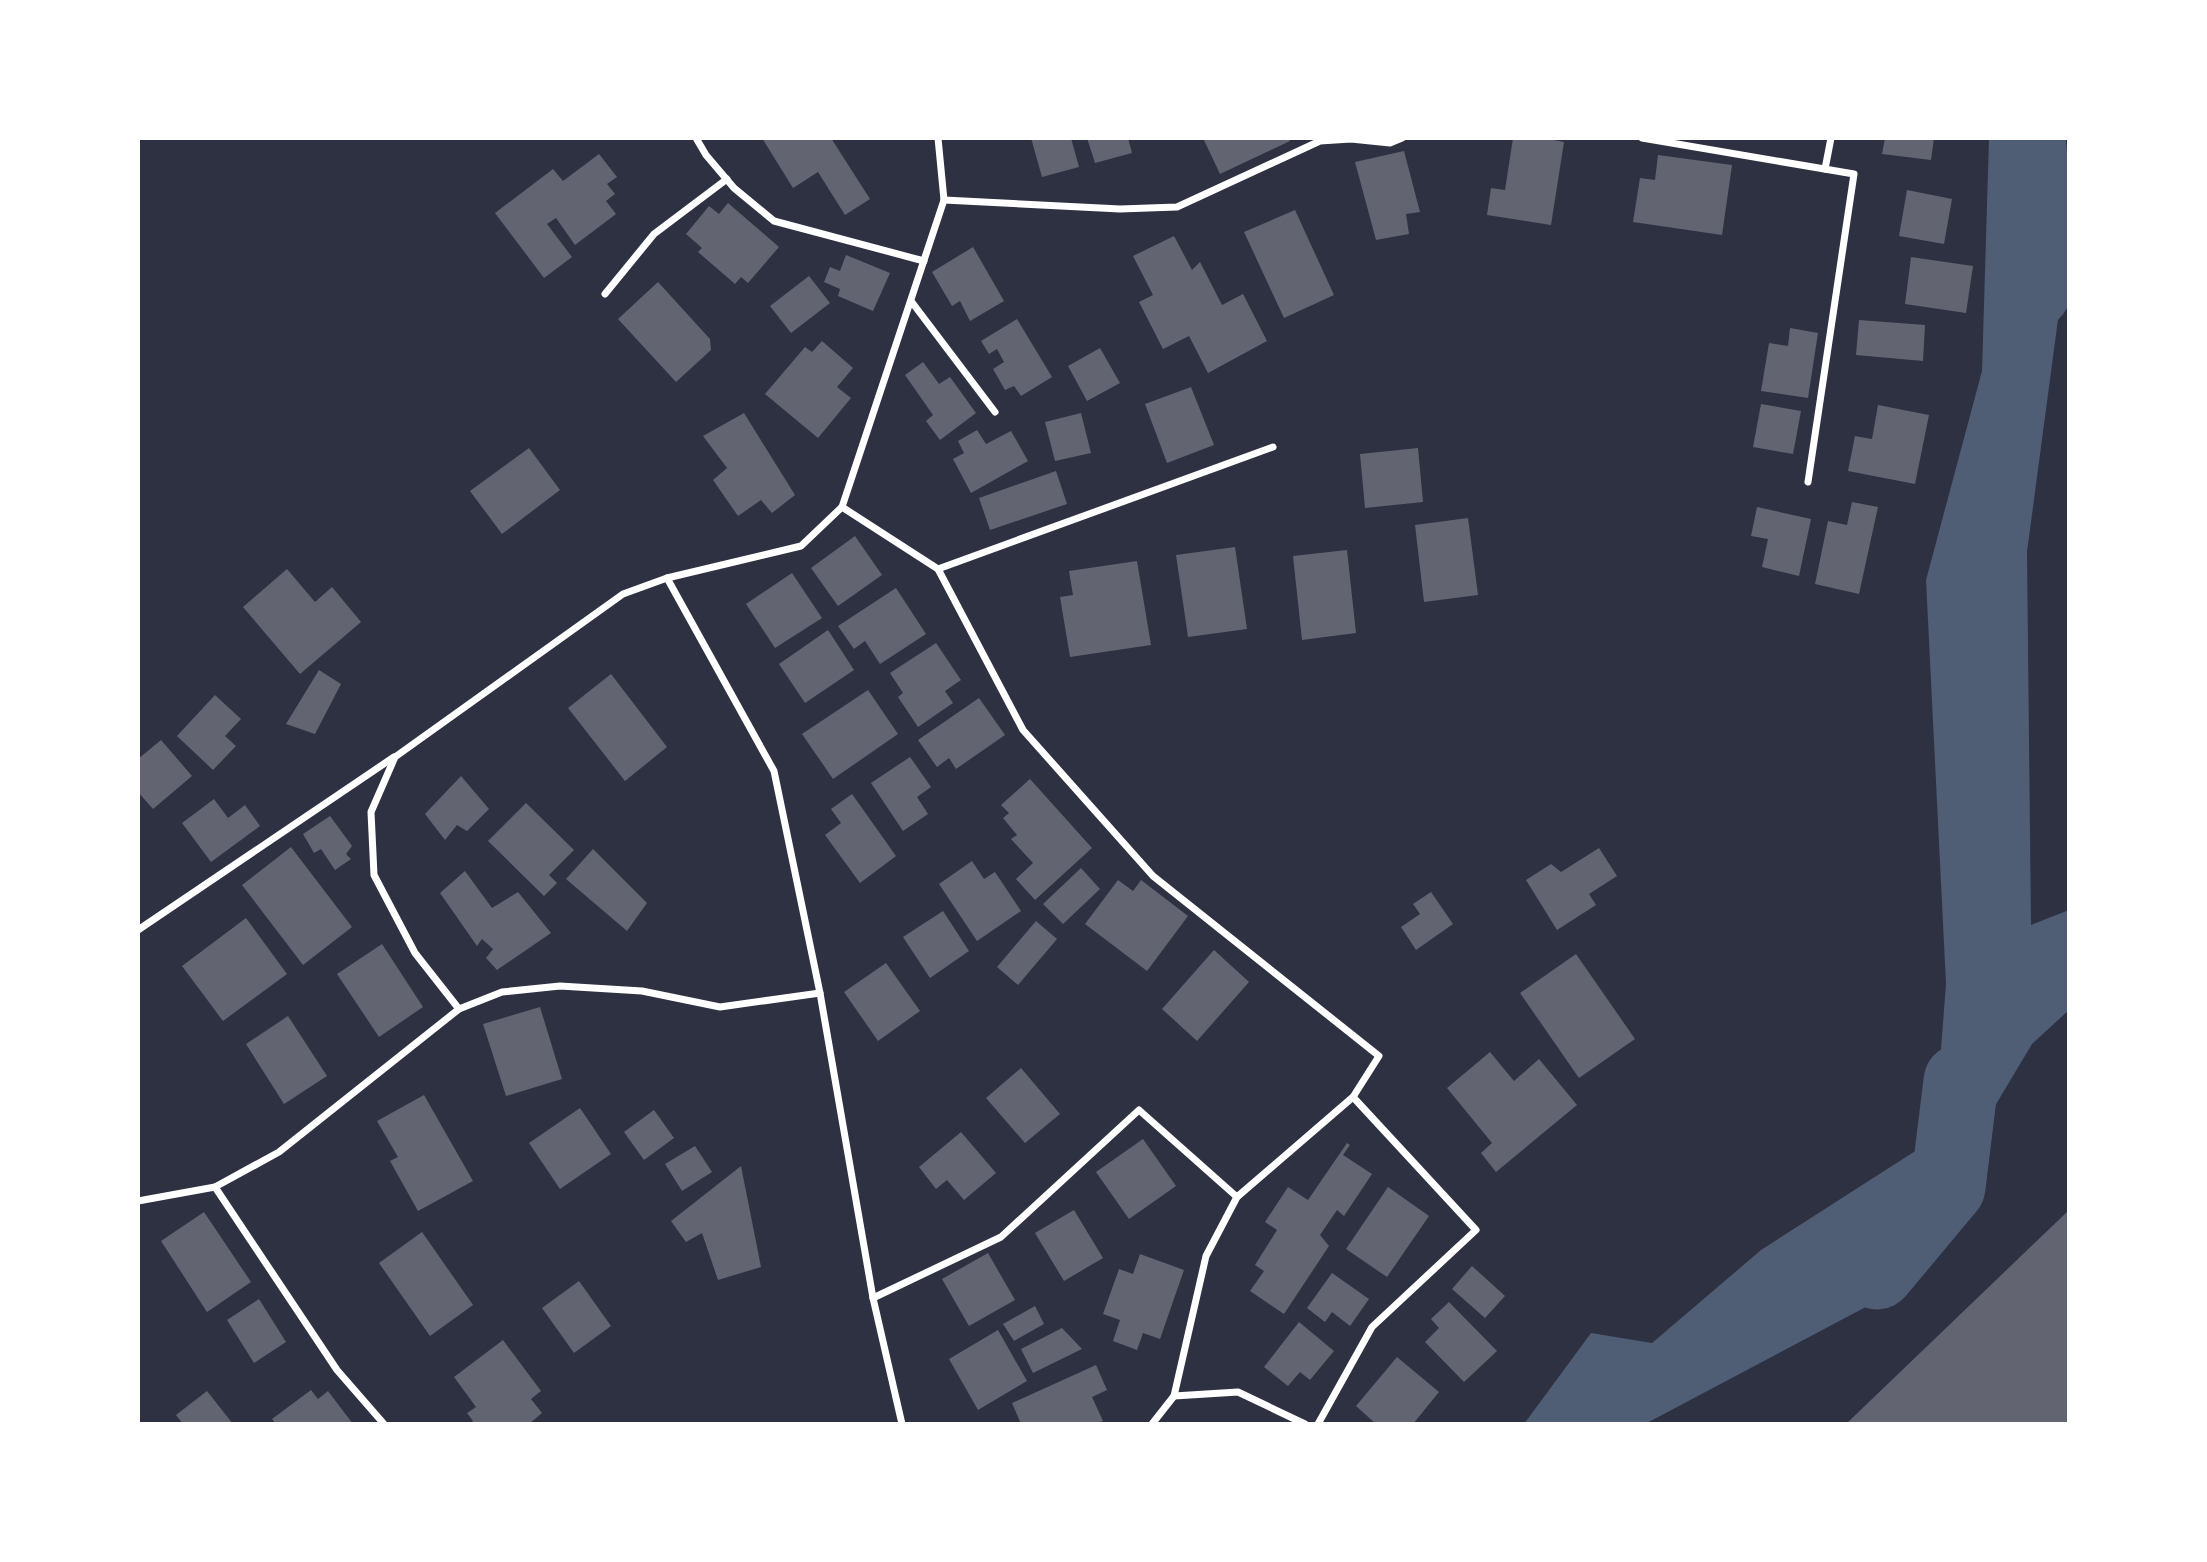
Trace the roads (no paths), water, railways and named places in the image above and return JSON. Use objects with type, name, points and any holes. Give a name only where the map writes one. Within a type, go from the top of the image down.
[{"type":"street","points":[[696,138],[706,155],[734,188],[774,220],[924,261]]},
{"type":"street","points":[[138,930],[395,757],[623,594],[667,578],[800,546],[842,507],[944,200],[938,138]]},
{"type":"street","points":[[944,200],[1120,209],[1177,207],[1320,140],[1351,139],[1390,143],[1402,138]]},
{"type":"street","points":[[1642,138],[1854,174],[1808,482]]},
{"type":"street","points":[[1825,169],[1831,138]]},
{"type":"street","points":[[605,294],[654,234],[727,179]]},
{"type":"street","points":[[911,301],[995,412]]},
{"type":"street","points":[[938,569],[1273,447]]},
{"type":"street","points":[[842,507],[938,569],[1023,730],[1153,876],[1379,1056],[1353,1097],[1237,1197],[1206,1256],[1174,1396],[1152,1424]]},
{"type":"street","points":[[667,578],[774,771],[820,993],[873,1298],[902,1424]]},
{"type":"street","points":[[395,757],[371,812],[374,875],[415,953],[459,1009]]},
{"type":"street","points":[[138,1201],[215,1188],[279,1152],[459,1009],[502,992],[560,986],[642,990],[720,1007],[820,993]]},
{"type":"street","points":[[1318,1424],[1372,1327],[1476,1230],[1353,1097]]},
{"type":"street","points":[[873,1298],[1000,1237],[1139,1110],[1237,1197]]},
{"type":"street","points":[[215,1188],[337,1370],[384,1424]]},
{"type":"street","points":[[1174,1396],[1238,1392],[1306,1424]]},
{"type":"water","points":[[1989,138],[2019,138],[2061,297],[2027,552],[2031,925],[2069,910],[2069,1010],[2032,1044],[1879,1300],[1645,1424],[1524,1424],[1591,1333],[1652,1343],[1761,1250],[1934,1139],[1946,984],[1926,580],[1982,371]]},
{"type":"waterway","points":[[2028,138],[2036,220],[2033,292]]},
{"type":"waterway","points":[[1877,1272],[1948,1187],[1961,1081]]}]
